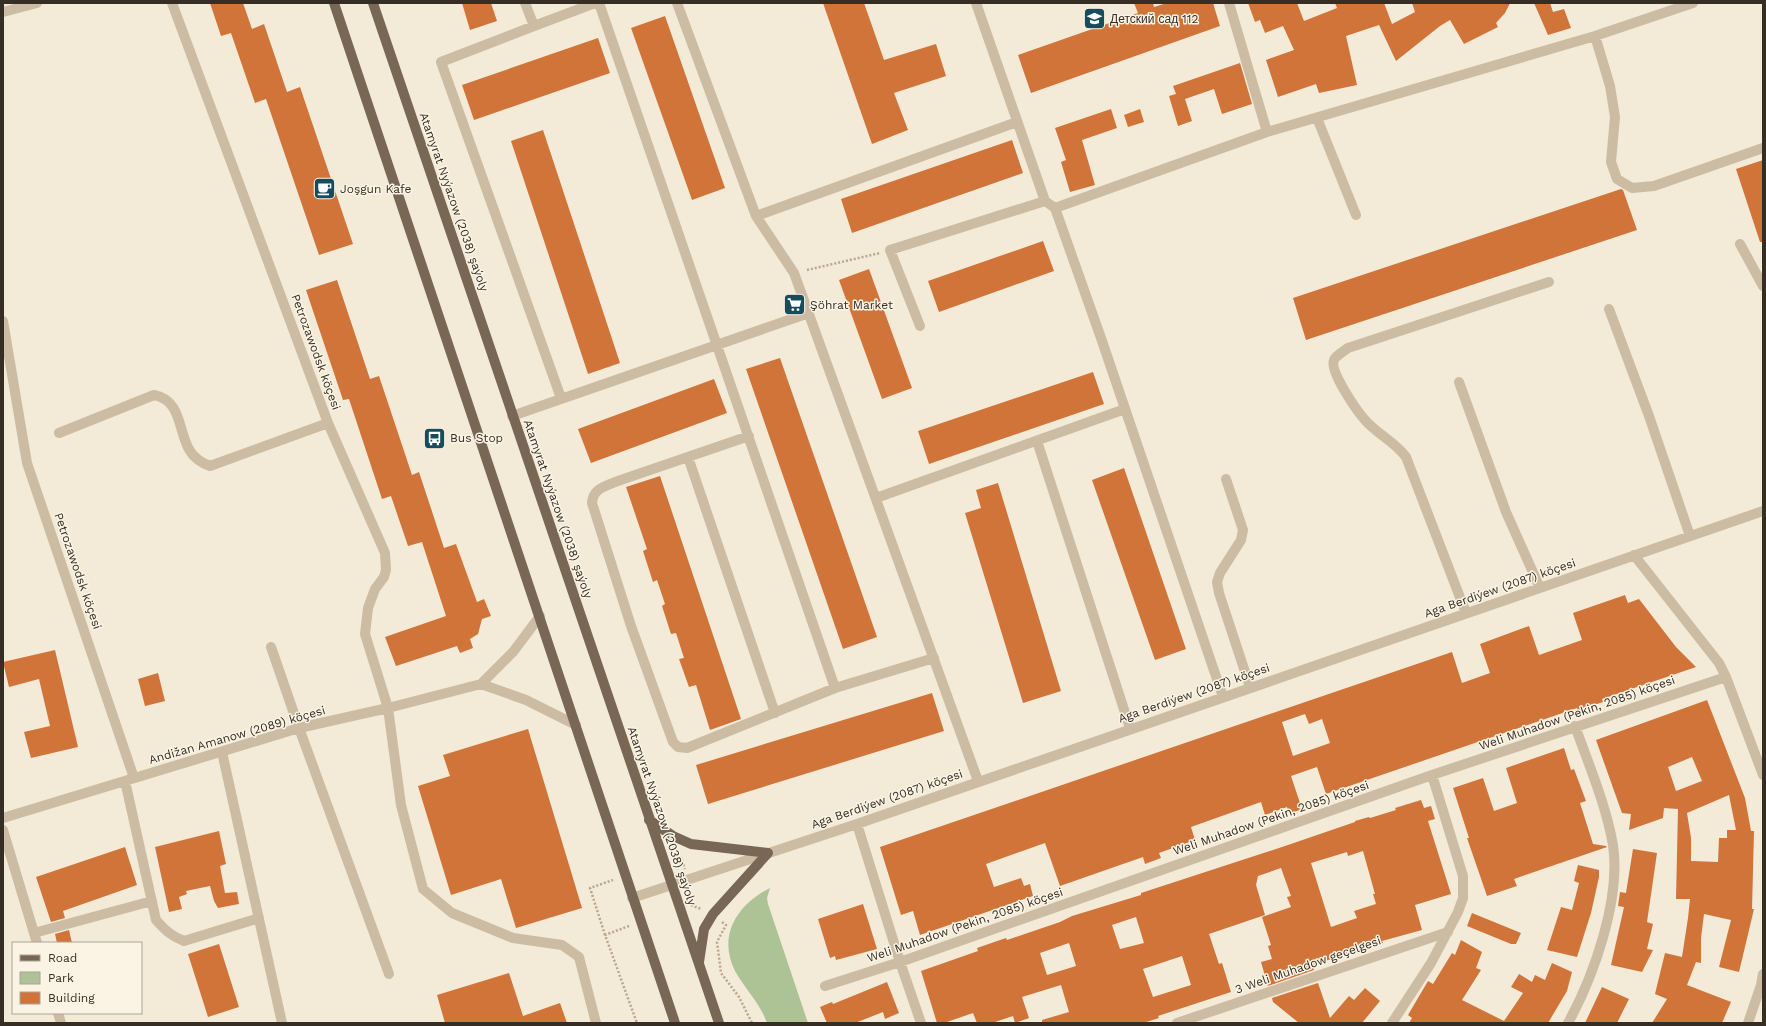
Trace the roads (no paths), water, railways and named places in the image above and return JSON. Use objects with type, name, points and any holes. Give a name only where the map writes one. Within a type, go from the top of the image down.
[{"type":"main road","points":[[334,3],[418,247],[632,898],[675,1023]]},
{"type":"main road","name":"Atamyrat Nyýazow (2038) şaýoly","points":[[373,3],[719,1023]]},
{"type":"main road","points":[[649,820],[673,836],[691,844],[768,853]]},
{"type":"main road","points":[[699,964],[704,929],[713,914],[768,853]]},
{"type":"street","points":[[3,12],[37,3]]},
{"type":"street","name":"Petrozawodsk köçesi","points":[[172,3],[328,423],[385,553],[386,570],[384,577],[374,589],[368,608],[365,634],[388,708],[401,805],[423,888],[452,913],[513,938],[562,945],[579,957],[596,1023]]},
{"type":"street","points":[[525,3],[534,26]]},
{"type":"street","points":[[562,398],[441,62],[595,3]]},
{"type":"street","points":[[599,3],[836,688]]},
{"type":"street","points":[[677,3],[756,216],[794,273],[978,781]]},
{"type":"street","points":[[976,3],[1045,201],[1055,208],[1101,338],[1223,697]]},
{"type":"street","points":[[1229,3],[1267,132]]},
{"type":"street","points":[[1055,208],[1267,132],[1594,36],[1693,3]]},
{"type":"street","points":[[1594,36],[1610,86],[1615,117],[1611,162],[1617,179],[1632,188],[1654,186],[1763,148]]},
{"type":"street","points":[[1317,118],[1356,215]]},
{"type":"street","points":[[756,216],[1017,122]]},
{"type":"street","points":[[920,326],[890,250],[1045,201]]},
{"type":"street","points":[[1740,244],[1763,286]]},
{"type":"street","points":[[1466,613],[1406,457],[1365,420],[1344,390],[1333,367],[1334,361],[1338,355],[1348,348],[1549,282]]},
{"type":"street","points":[[1609,310],[1649,416],[1690,536]]},
{"type":"street","points":[[512,416],[809,313]]},
{"type":"street","name":"Petrozawodsk köçesi","points":[[3,321],[27,463],[130,780],[156,920],[173,937],[184,941],[259,918]]},
{"type":"street","points":[[1459,382],[1506,512],[1540,588]]},
{"type":"street","points":[[59,433],[154,395],[163,396],[174,407],[190,451],[200,462],[210,466],[328,423]]},
{"type":"street","points":[[876,498],[1125,410]]},
{"type":"street","points":[[749,436],[615,482],[595,491],[592,496],[592,503],[631,626],[673,742],[678,747],[687,748],[836,688],[934,658]]},
{"type":"street","points":[[1037,441],[1130,728]]},
{"type":"street","points":[[688,457],[775,713]]},
{"type":"street","points":[[1226,479],[1243,530],[1241,540],[1220,572],[1218,582],[1219,594],[1250,687]]},
{"type":"street","name":"Aga Berdiýew (2087) köçesi","points":[[632,898],[857,824],[1130,728],[1763,511]]},
{"type":"street","points":[[1634,556],[1710,652],[1726,677],[1763,775]]},
{"type":"street","points":[[540,616],[513,652],[481,684],[526,700],[576,725]]},
{"type":"street","points":[[271,647],[389,974]]},
{"type":"street","name":"Weli Muhadow (Pekin, 2085) köçesi","points":[[825,986],[900,962],[1575,726],[1726,677]]},
{"type":"street","name":"Andižan Amanow (2089) köçesi","points":[[3,818],[299,728],[388,708],[481,684]]},
{"type":"street","points":[[1568,1023],[1586,986],[1603,937],[1614,872],[1613,847],[1609,826],[1575,726]]},
{"type":"street","points":[[222,752],[282,1023]]},
{"type":"street","points":[[1392,1023],[1431,963],[1448,932],[1463,898],[1463,876],[1432,776]]},
{"type":"street","points":[[857,824],[900,962],[921,1023]]},
{"type":"street","points":[[3,830],[35,938],[152,901]]},
{"type":"street","name":"3 Weli Muhadow geçelgesi","points":[[1177,1023],[1448,932]]},
{"type":"street","points":[[1748,1023],[1761,985],[1763,974]]},
{"type":"place","name":"Детский сад 112","points":[[1094,19]]},
{"type":"place","name":"Joşgun Kafe","points":[[324,189]]},
{"type":"place","name":"Şöhrat Market","points":[[794,305]]},
{"type":"place","name":"Bus Stop","points":[[435,438]]}]
